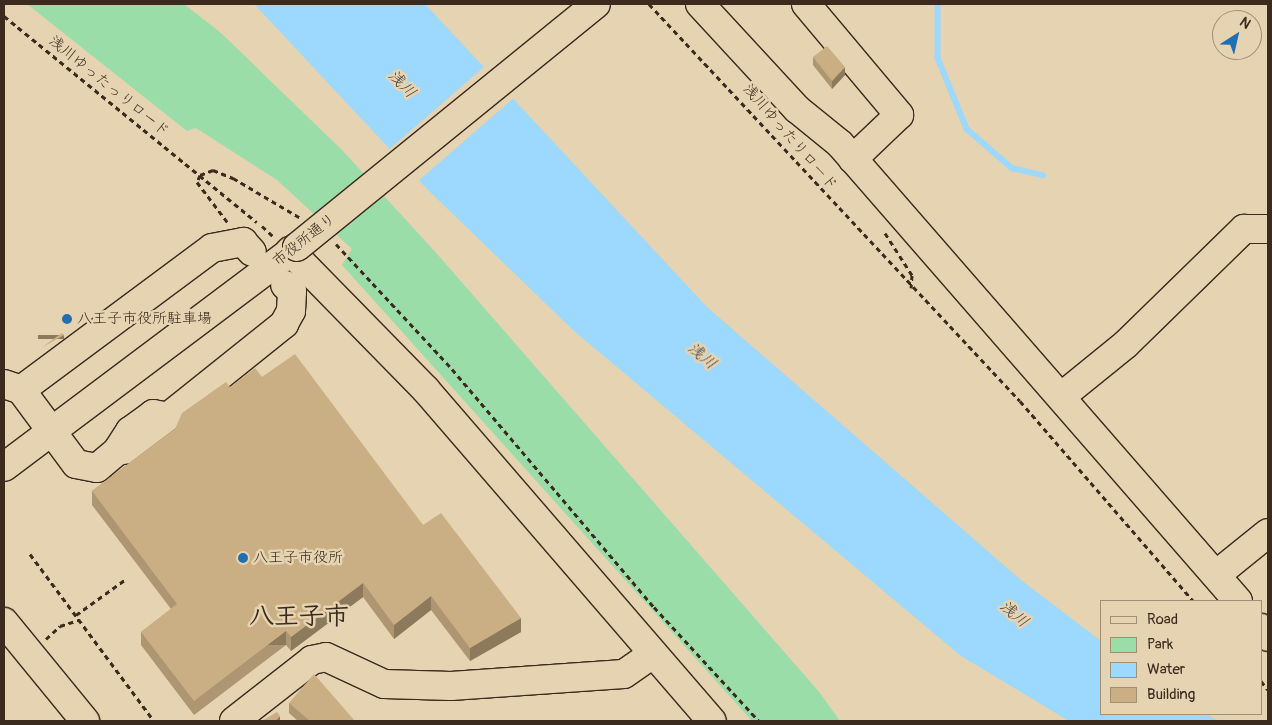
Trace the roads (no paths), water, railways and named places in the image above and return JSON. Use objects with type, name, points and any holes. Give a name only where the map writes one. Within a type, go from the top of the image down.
[{"type":"street","name":"市役所通り","points":[[4,467],[50,432],[271,245],[596,4]]},
{"type":"street","points":[[700,4],[797,109],[853,159],[1062,396],[1237,600]]},
{"type":"street","points":[[806,4],[899,115],[853,159]]},
{"type":"street","points":[[1062,396],[1126,344],[1244,229],[1268,229]]},
{"type":"street","points":[[285,285],[292,291],[291,311],[284,324],[168,417],[153,414],[130,431],[117,451],[97,468],[76,464],[12,387],[109,317],[151,294],[212,248],[271,245],[426,390],[712,721]]},
{"type":"street","points":[[1216,575],[1268,533]]},
{"type":"street","points":[[4,622],[85,721]]},
{"type":"street","points":[[247,718],[312,660],[326,658],[384,684],[451,686],[624,674],[653,654]]},
{"type":"water","name":"浅川","points":[[254,4],[425,4],[707,307],[1021,580],[1100,640],[1100,715],[1208,715],[1219,721],[1069,721],[961,656],[574,331],[429,191]]},
{"type":"waterway","points":[[938,4],[938,58],[967,129],[1012,168],[1043,175]]},
{"type":"place","name":"八王子市役所駐車場","points":[[67,319]]},
{"type":"place","name":"八王子市役所","points":[[243,558]]},
{"type":"district","name":"八王子市","points":[[299,617]]}]
